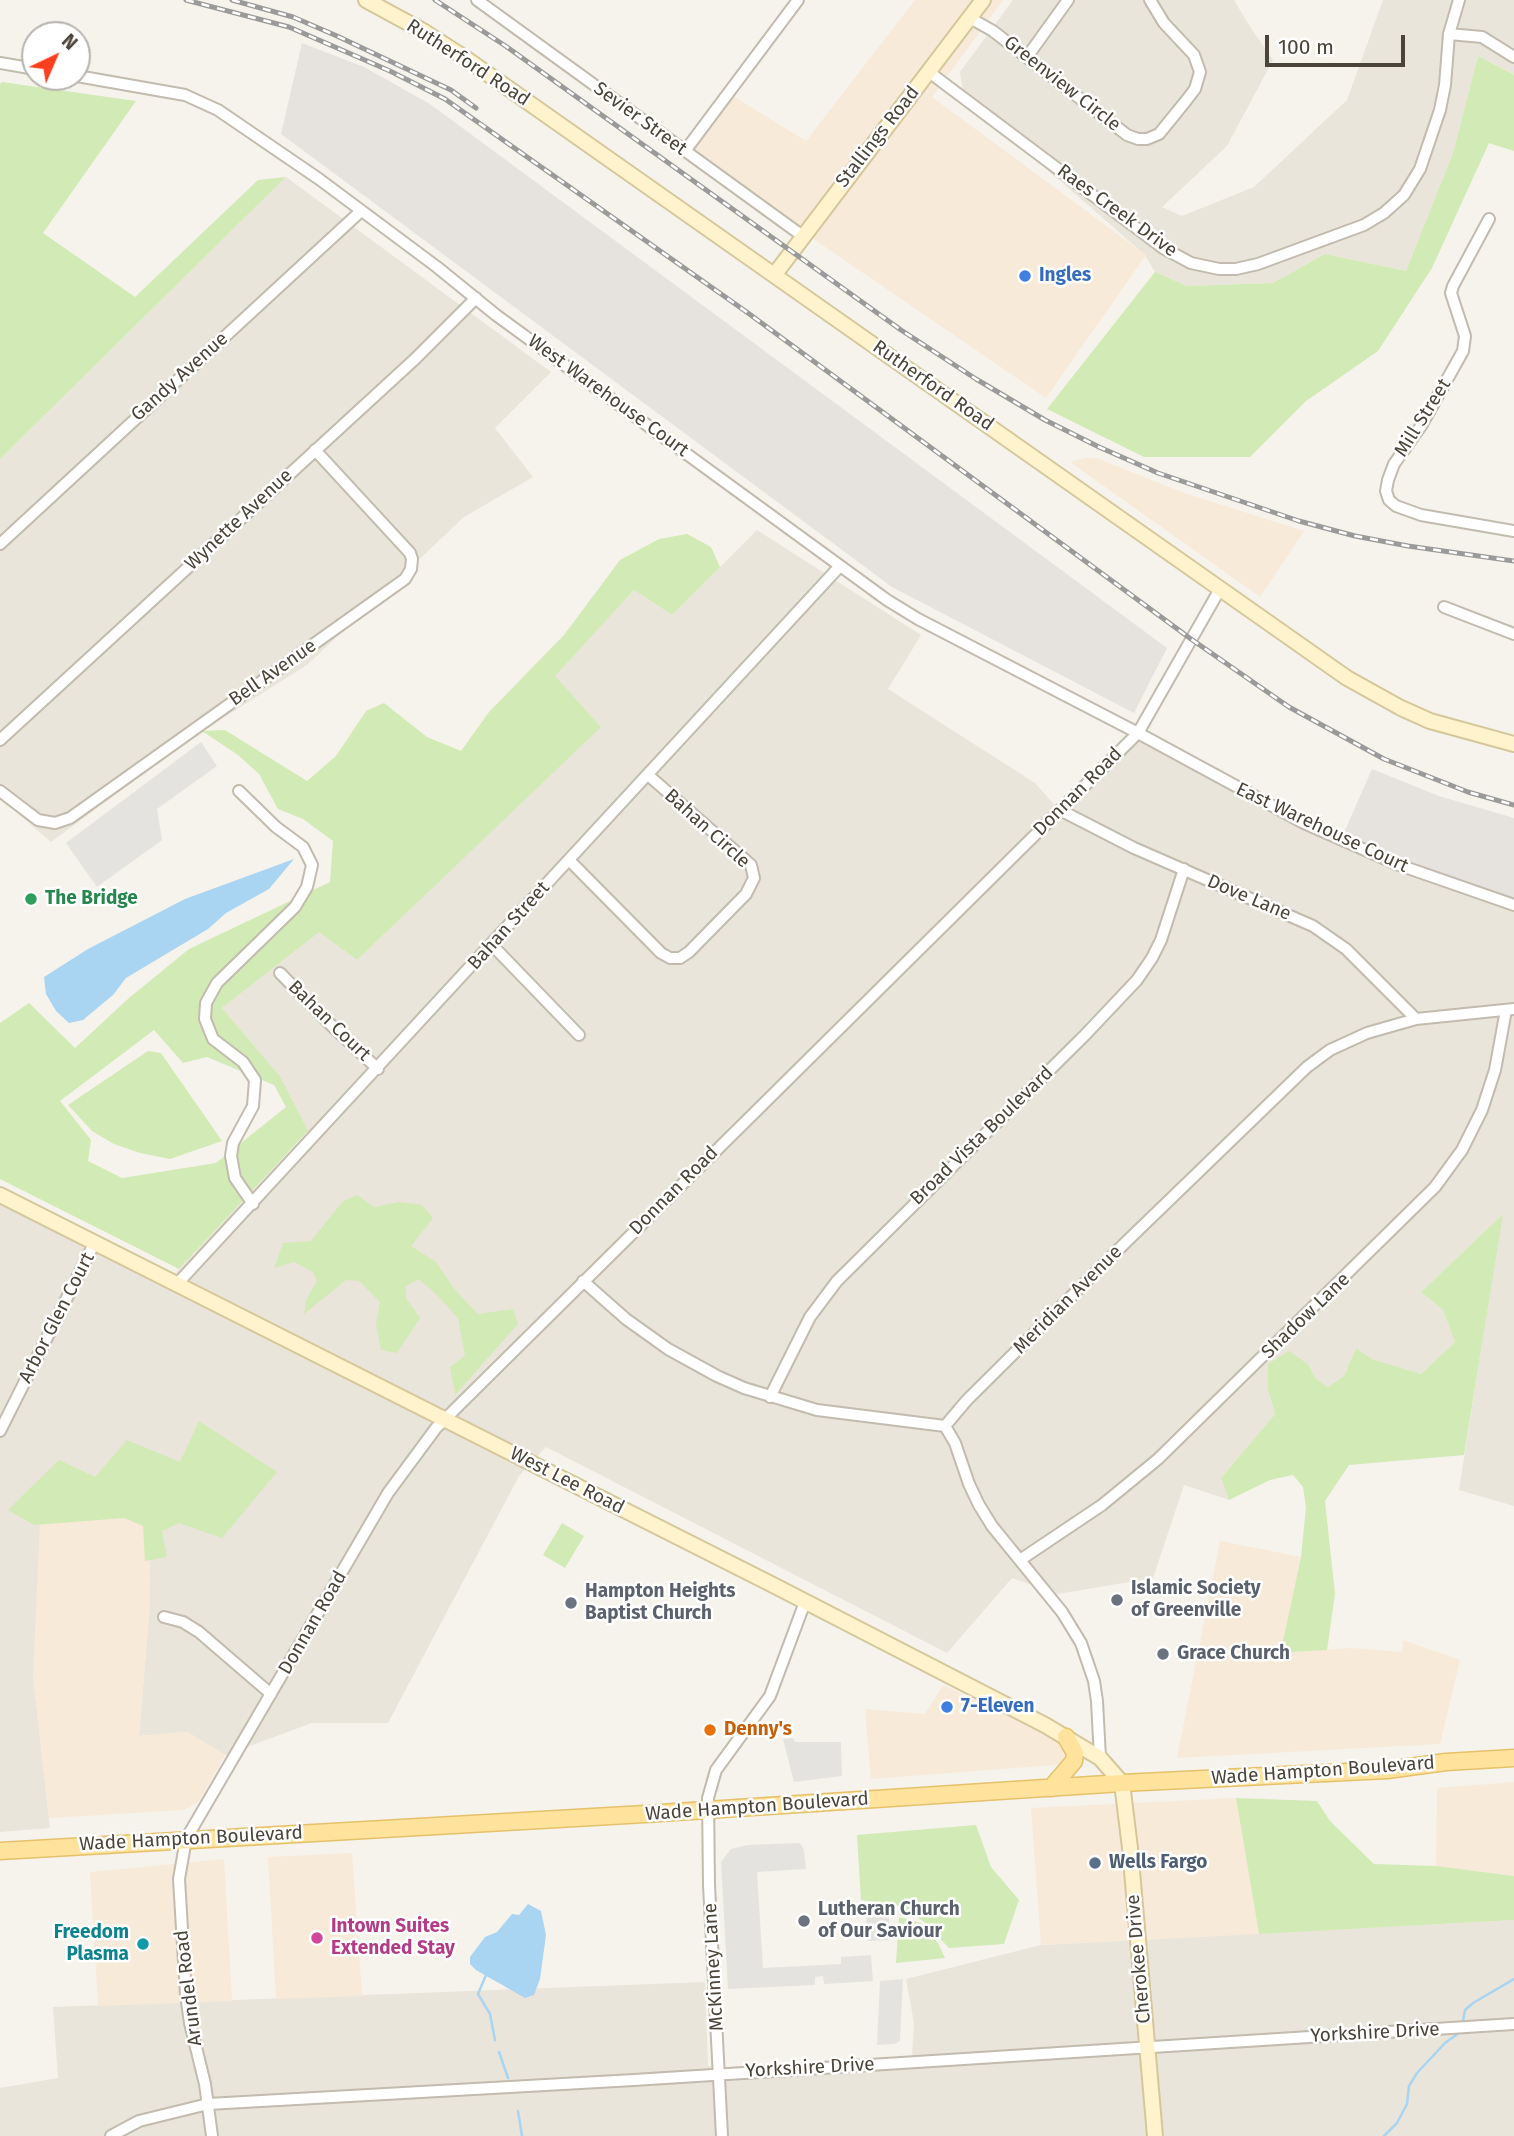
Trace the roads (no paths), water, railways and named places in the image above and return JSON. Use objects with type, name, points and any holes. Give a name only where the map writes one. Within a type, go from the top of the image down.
[{"type":"main road","points":[[1051,1788],[1074,1761],[1075,1753],[1066,1737]]},
{"type":"main road","name":"Wade Hampton Boulevard","points":[[0,1851],[707,1804],[1387,1770],[1446,1762],[1514,1758]]},
{"type":"street","name":"Rutherford Road","points":[[366,0],[423,31],[468,60],[1348,678],[1382,699],[1430,721],[1514,744]]},
{"type":"street","name":"Sevier Street","points":[[477,0],[804,237]]},
{"type":"street","points":[[685,151],[798,0]]},
{"type":"street","name":"Stallings Road","points":[[775,274],[983,0]]},
{"type":"street","points":[[1027,57],[1068,0]]},
{"type":"street","name":"Greenview Circle","points":[[970,18],[1027,57],[1127,135],[1138,139],[1152,138],[1165,128],[1190,96],[1199,80],[1200,72],[1194,55],[1164,23],[1150,0]]},
{"type":"street","name":"Raes Creek Drive","points":[[929,72],[1170,252],[1183,260],[1205,267],[1236,269],[1258,264],[1364,225],[1384,214],[1404,195],[1420,169],[1440,110],[1449,34],[1459,0]]},
{"type":"street","points":[[1449,34],[1482,37],[1514,57]]},
{"type":"street","points":[[0,63],[21,67]]},
{"type":"street","name":"West Warehouse Court","points":[[91,78],[174,92],[207,103],[361,211],[840,566],[918,620],[1138,733]]},
{"type":"street","name":"Gandy Avenue","points":[[0,544],[361,211]]},
{"type":"street","name":"Mill Street","points":[[1489,219],[1451,293],[1465,336],[1463,351],[1421,426],[1394,464],[1386,491],[1389,500],[1396,506],[1421,515],[1514,531]]},
{"type":"street","name":"Wynette Avenue","points":[[0,740],[415,359],[476,298]]},
{"type":"street","name":"Bell Avenue","points":[[0,791],[38,820],[55,823],[70,818],[405,579],[411,569],[410,553],[315,450]]},
{"type":"street","name":"Bahan Street","points":[[177,1284],[840,566]]},
{"type":"street","name":"Donnan Road","points":[[186,1839],[388,1493],[428,1437],[1138,733],[1220,589]]},
{"type":"street","points":[[1444,607],[1514,634]]},
{"type":"street","name":"East Warehouse Court","points":[[1138,733],[1304,823],[1399,865],[1514,905]]},
{"type":"street","name":"Bahan Circle","points":[[569,860],[661,953],[670,958],[680,958],[689,952],[746,894],[754,878],[751,864],[648,775]]},
{"type":"street","points":[[239,791],[276,827],[303,847],[312,865],[307,887],[295,907],[217,984],[206,1003],[205,1019],[213,1039],[243,1062],[255,1080],[254,1106],[233,1143],[230,1156],[235,1178],[253,1204]]},
{"type":"street","name":"Dove Lane","points":[[1060,810],[1105,835],[1287,914],[1329,936],[1374,975],[1416,1019]]},
{"type":"street","name":"Broad Vista Boulevard","points":[[770,1397],[810,1317],[837,1280],[1085,1035],[1137,980],[1161,940],[1184,869]]},
{"type":"street","points":[[492,945],[579,1035]]},
{"type":"street","name":"Bahan Court","points":[[280,973],[378,1069]]},
{"type":"street","name":"Meridian Avenue","points":[[945,1426],[967,1400],[1307,1068],[1330,1050],[1352,1038],[1416,1019],[1510,1009]]},
{"type":"street","name":"Shadow Lane","points":[[1020,1560],[1102,1505],[1158,1459],[1435,1187],[1462,1150],[1482,1110],[1510,1009]]},
{"type":"street","name":"West Lee Road","points":[[0,1195],[1066,1737],[1100,1758],[1122,1783]]},
{"type":"street","name":"Arbor Glen Court","points":[[0,1431],[95,1242]]},
{"type":"street","points":[[583,1282],[626,1319],[668,1349],[717,1377],[770,1397],[817,1410],[945,1426],[955,1443],[979,1505],[1062,1612],[1084,1651],[1097,1701],[1100,1758]]},
{"type":"street","points":[[707,1804],[716,1770],[770,1696],[805,1602]]},
{"type":"street","points":[[164,1617],[183,1622],[199,1632],[271,1694]]},
{"type":"street","name":"Cherokee Drive","points":[[1122,1783],[1156,2136]]},
{"type":"street","name":"McKinney Lane","points":[[707,1804],[722,2136]]},
{"type":"street","name":"Arundel Road","points":[[186,1839],[178,1879],[186,1995],[212,2136]]},
{"type":"street","name":"Yorkshire Drive","points":[[111,2136],[139,2121],[208,2105],[1514,2024]]},
{"type":"water","points":[[294,859],[269,889],[226,913],[208,929],[126,978],[113,995],[83,1020],[69,1023],[56,1011],[46,994],[44,977],[88,949],[185,899]]},
{"type":"water","points":[[528,1904],[541,1911],[546,1935],[540,1979],[534,1995],[525,1998],[476,1970],[470,1964],[470,1957],[485,1937],[497,1932],[512,1914],[519,1915]]},
{"type":"waterway","points":[[486,1975],[478,1994],[490,2014],[495,2040]]},
{"type":"waterway","points":[[1463,2021],[1465,2010],[1473,2003],[1514,1979]]},
{"type":"waterway","points":[[1384,2136],[1397,2123],[1407,2104],[1409,2086],[1417,2073],[1445,2043],[1459,2033]]},
{"type":"waterway","points":[[499,2052],[508,2078]]},
{"type":"waterway","points":[[518,2111],[522,2136]]},
{"type":"railway","points":[[186,0],[289,27],[390,71],[445,99],[748,313],[1191,639],[1289,707],[1384,759],[1468,792],[1514,805]]},
{"type":"railway","points":[[232,0],[293,17],[337,36],[451,90],[476,108]]},
{"type":"railway","points":[[435,0],[507,47],[901,330],[1045,420],[1158,473],[1299,521],[1355,536],[1408,546],[1514,561]]},
{"type":"place","name":"Ingles","points":[[1025,276]]},
{"type":"place","name":"The Bridge","points":[[31,899]]},
{"type":"place","name":"Islamic Society of Greenville","points":[[1117,1600]]},
{"type":"place","name":"Hampton Heights Baptist Church","points":[[571,1603]]},
{"type":"place","name":"Grace Church","points":[[1163,1654]]},
{"type":"place","name":"7-Eleven","points":[[947,1707]]},
{"type":"place","name":"Denny's","points":[[710,1730]]},
{"type":"place","name":"Wells Fargo","points":[[1095,1863]]},
{"type":"place","name":"Lutheran Church of Our Saviour","points":[[804,1921]]},
{"type":"place","name":"Intown Suites Extended Stay","points":[[317,1938]]},
{"type":"place","name":"Freedom Plasma","points":[[143,1944]]}]
